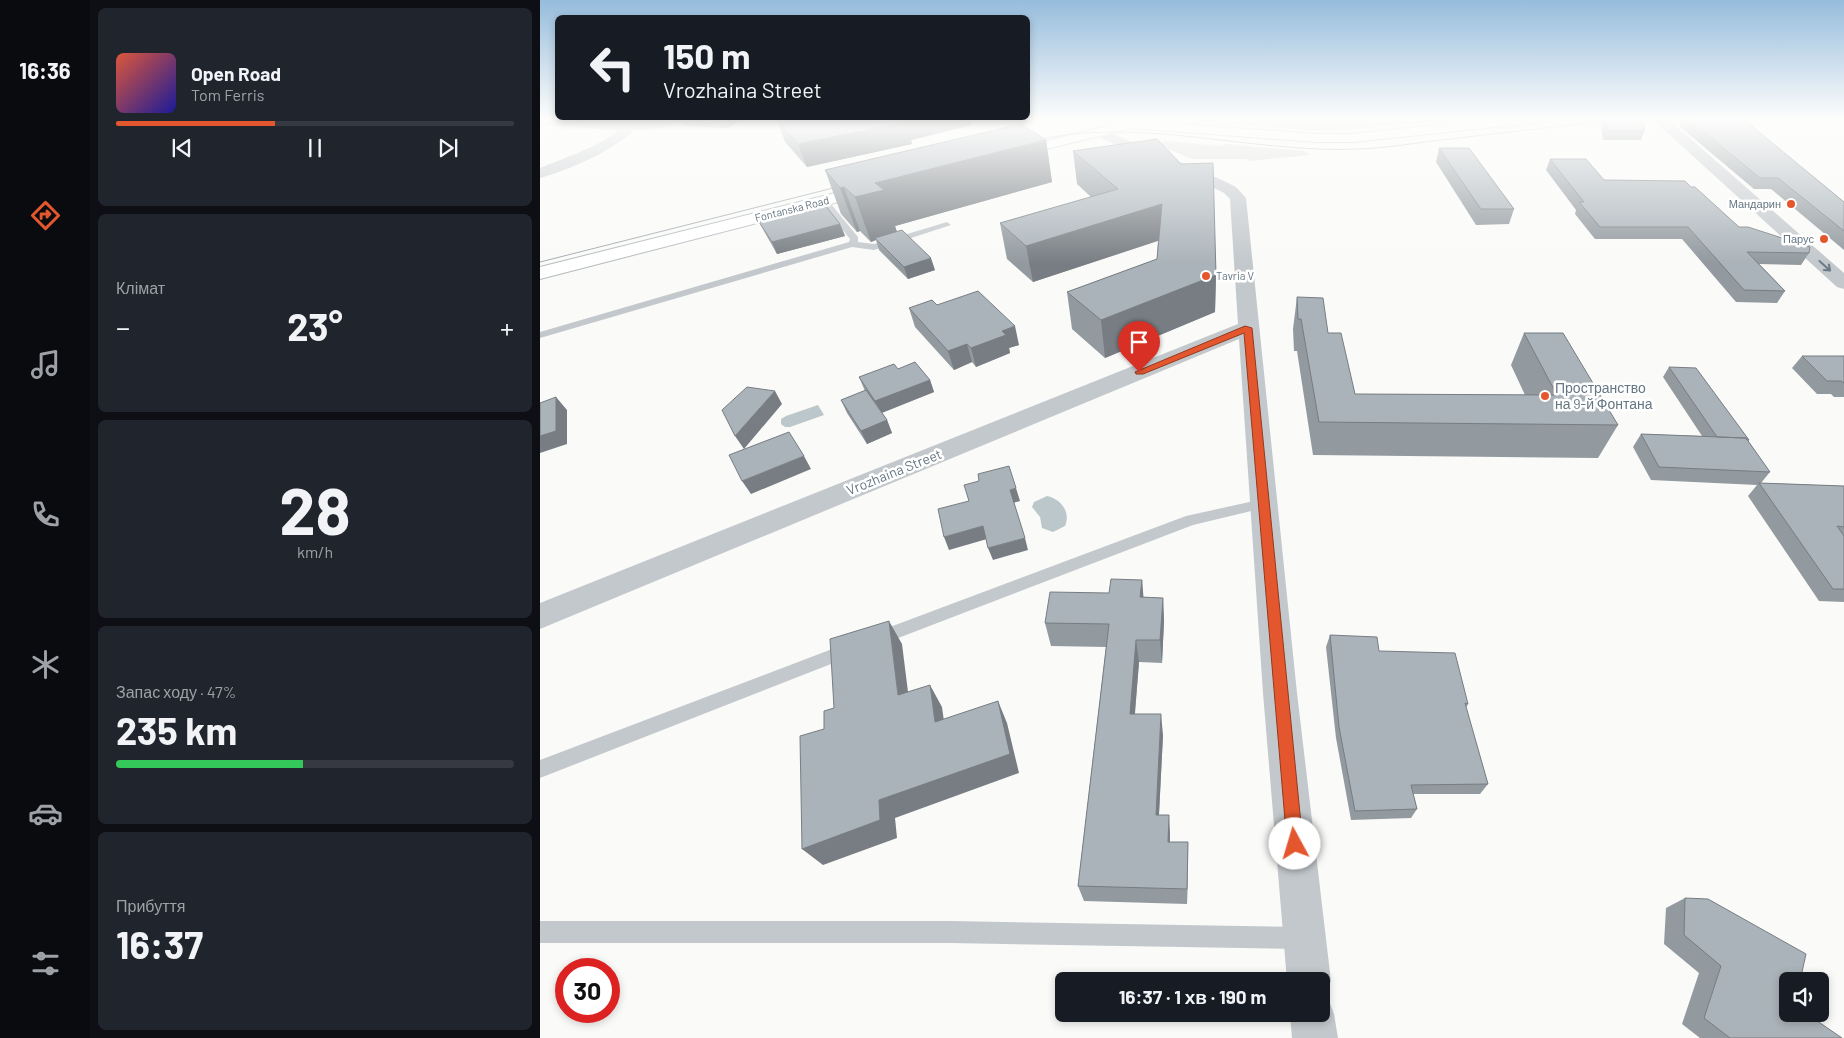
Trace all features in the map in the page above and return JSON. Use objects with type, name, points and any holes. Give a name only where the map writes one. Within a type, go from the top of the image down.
[{"type":"main road","name":"Fontanska Road","points":[[540,273],[889,185]]},
{"type":"street","points":[[540,173],[555,166]]},
{"type":"street","points":[[1180,166],[1216,182],[1230,190],[1238,198],[1263,504],[1308,972]]},
{"type":"street","points":[[1714,166],[1844,283]]},
{"type":"street","name":"Vrozhaina Street","points":[[540,616],[1248,328]]},
{"type":"street","points":[[1313,1022],[1315,1038]]},
{"type":"lane","points":[[824,201],[855,239],[852,244]]},
{"type":"lane","points":[[540,335],[852,244],[874,247],[947,225]]},
{"type":"lane","points":[[540,769],[1191,520],[1263,504]]},
{"type":"lane","points":[[540,932],[950,932],[1304,938]]},
{"type":"shaded area","points":[[818,405],[824,415],[790,427],[785,427],[781,424],[781,419],[786,416]]},
{"type":"shaded area","points":[[1047,496],[1057,500],[1064,507],[1067,516],[1065,526],[1053,532],[1042,528],[1040,517],[1032,507],[1034,502]]},
{"type":"building","points":[[840,166],[941,166],[875,183],[884,190],[855,197],[844,187],[840,188],[825,170]]},
{"type":"building","points":[[1091,166],[1213,166],[1216,275],[1101,320],[1067,292],[1157,259],[1162,204],[1026,246],[1000,223],[1118,189]]},
{"type":"building","points":[[1452,166],[1483,166],[1514,209],[1481,209]]},
{"type":"building","points":[[1556,166],[1592,166],[1604,180],[1685,181],[1691,187],[1695,187],[1739,227],[1748,227],[1810,247],[1809,253],[1747,252],[1785,291],[1744,290],[1688,227],[1600,227],[1579,202],[1584,202]]},
{"type":"building","points":[[1746,166],[1801,166],[1844,202],[1844,231],[1778,178],[1760,178]]},
{"type":"building","points":[[825,205],[840,224],[772,242],[759,222]]},
{"type":"building","points":[[902,230],[931,258],[904,267],[875,238]]},
{"type":"building","points":[[978,291],[1015,326],[1002,331],[1006,335],[971,348],[967,344],[948,351],[909,308],[932,300],[937,305]]},
{"type":"building","points":[[1297,297],[1323,298],[1328,333],[1341,333],[1355,394],[1557,395],[1524,333],[1563,333],[1618,425],[1319,422],[1301,319],[1298,319]]},
{"type":"building","points":[[1802,356],[1844,356],[1844,383],[1841,381],[1827,381]]},
{"type":"building","points":[[915,362],[930,380],[875,401],[859,377],[894,364],[898,369]]},
{"type":"building","points":[[1669,367],[1696,368],[1749,440],[1746,438],[1717,437]]},
{"type":"building","points":[[747,387],[775,391],[735,436],[722,410]]},
{"type":"building","points":[[866,390],[887,420],[861,431],[841,400]]},
{"type":"building","points":[[556,397],[556,431],[540,436],[540,403]]},
{"type":"building","points":[[789,432],[804,456],[742,481],[729,455]]},
{"type":"building","points":[[1641,434],[1746,438],[1770,472],[1659,467]]},
{"type":"building","points":[[1009,466],[1016,488],[1010,490],[1025,538],[988,548],[983,526],[944,537],[938,509],[969,501],[964,485],[979,481],[978,474]]},
{"type":"building","points":[[1759,483],[1844,486],[1844,527],[1837,526],[1844,536],[1844,589],[1833,589]]},
{"type":"building","points":[[1111,579],[1142,580],[1140,597],[1163,598],[1160,640],[1136,640],[1130,714],[1161,714],[1156,815],[1169,815],[1168,842],[1188,842],[1187,889],[1078,886],[1109,624],[1045,623],[1050,592],[1109,593]]},
{"type":"building","points":[[889,621],[898,695],[930,685],[935,722],[998,701],[1010,754],[879,800],[880,820],[802,849],[800,736],[824,729],[824,711],[834,708],[830,639]]},
{"type":"building","points":[[1330,635],[1377,637],[1379,651],[1455,653],[1468,704],[1465,703],[1488,784],[1411,785],[1417,809],[1355,811],[1339,727]]},
{"type":"building","points":[[1685,898],[1708,899],[1806,954],[1802,972],[1779,972],[1779,1022],[1819,1022],[1842,1038],[1730,1038],[1704,1018],[1721,966],[1684,935]]},
{"type":"tram line","points":[[540,262],[845,185]]},
{"type":"place","name":"Мандарин","points":[[1791,204]]},
{"type":"place","name":"Парус","points":[[1824,239]]},
{"type":"place","name":"Tavria V","points":[[1206,276]]},
{"type":"place","name":"Пространство на 9-й Фонтана","points":[[1545,396]]},
{"type":"route","points":[[1139,372],[1248,328],[1295,844]]}]
